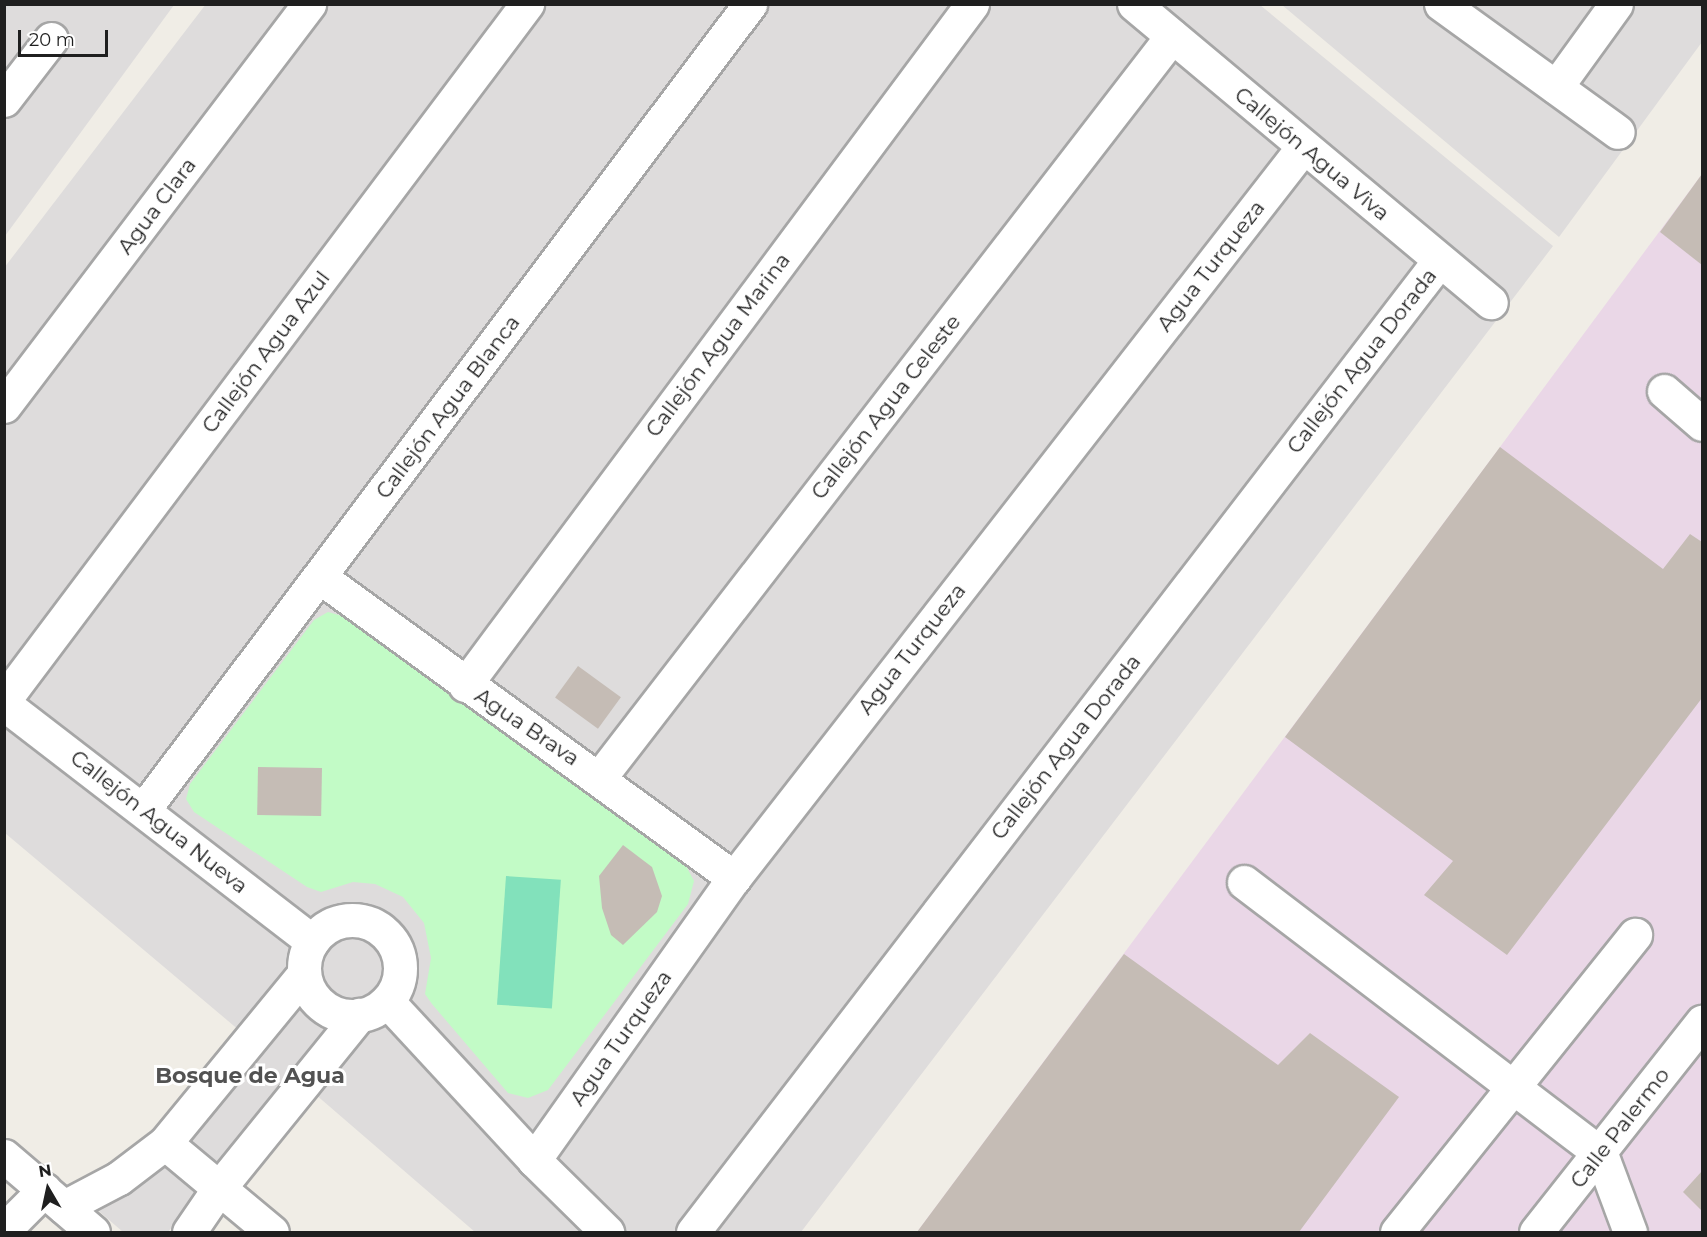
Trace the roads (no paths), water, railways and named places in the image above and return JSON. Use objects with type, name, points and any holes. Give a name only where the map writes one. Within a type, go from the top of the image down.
[{"type":"street","name":"Agua Clara","points":[[4,406],[309,4]]},
{"type":"street","name":"Callejón Agua Azul","points":[[4,702],[527,4]]},
{"type":"street","name":"Callejón Agua Blanca","points":[[144,809],[750,4]]},
{"type":"street","name":"Callejón Agua Marina","points":[[465,685],[972,4]]},
{"type":"street","name":"Callejón Agua Viva","points":[[1134,4],[1438,261],[1491,302]]},
{"type":"street","points":[[1442,4],[1618,132]]},
{"type":"street","points":[[1556,87],[1616,4]]},
{"type":"street","name":"Callejón Agua Celeste","points":[[600,777],[1172,36]]},
{"type":"street","points":[[6,93],[51,39]]},
{"type":"street","name":"Agua Turqueza","points":[[534,1160],[734,878],[1304,147]]},
{"type":"street","name":"Callejón Agua Dorada","points":[[693,1233],[1438,261]]},
{"type":"street","points":[[1664,391],[1702,424]]},
{"type":"street","name":"Agua Brava","points":[[320,577],[465,685],[600,777],[734,878]]},
{"type":"street","name":"Callejón Agua Nueva","points":[[4,702],[312,941]]},
{"type":"street","points":[[1244,882],[1601,1154],[1629,1233]]},
{"type":"street","points":[[189,1233],[219,1188],[373,1008],[400,972],[399,956],[382,930],[368,922],[337,922],[312,941],[306,951],[304,974],[317,1001],[329,1010],[373,1008],[534,1160],[607,1233]]},
{"type":"street","points":[[1397,1233],[1516,1088],[1635,935]]},
{"type":"street","points":[[4,1230],[54,1198],[119,1178],[165,1143],[304,974]]},
{"type":"street","name":"Calle Palermo","points":[[1536,1233],[1601,1154],[1702,1022]]},
{"type":"street","points":[[165,1143],[272,1233]]},
{"type":"street","points":[[4,1156],[93,1233]]},
{"type":"district","name":"Bosque de Agua","points":[[250,1076]]}]
